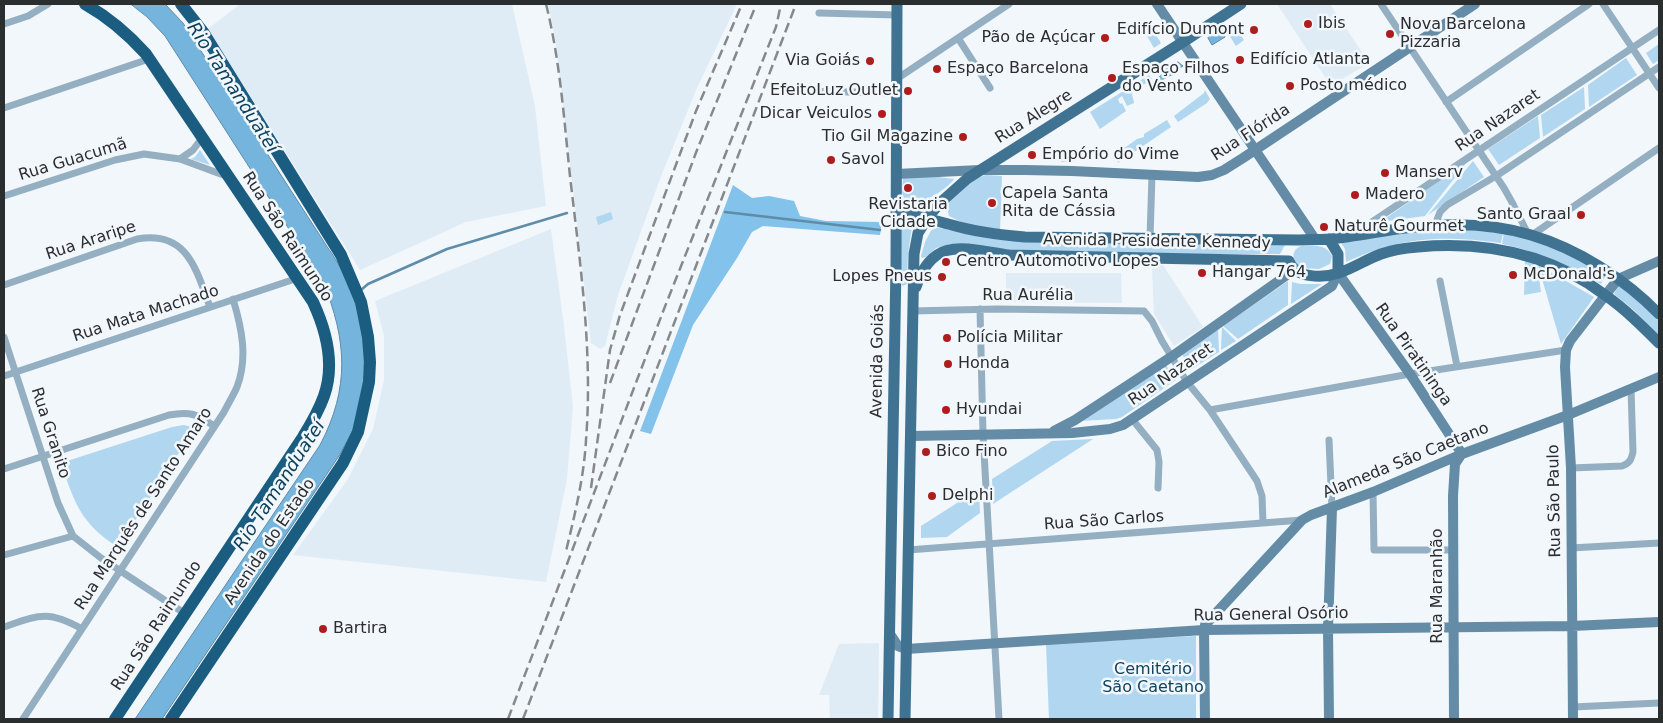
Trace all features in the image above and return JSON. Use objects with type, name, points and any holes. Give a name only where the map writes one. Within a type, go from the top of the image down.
[{"type":"highway","name":"Rua São Raimundo","points":[[85,4],[105,16],[131,38],[149,59],[313,302],[321,319],[328,356],[328,377],[325,395],[303,437],[115,719]]},
{"type":"highway","name":"Avenida do Estado","points":[[171,719],[343,463],[358,432],[369,382],[370,362],[368,337],[361,302],[341,255],[208,39],[181,4]]},
{"type":"main road","name":"Rua Alegre","points":[[928,217],[956,188],[980,170],[1241,4]]},
{"type":"main road","name":"Avenida Goiás","points":[[888,719],[896,266],[897,9]]},
{"type":"main road","name":"Avenida Presidente Kennedy","points":[[896,213],[928,217],[959,227],[1010,236],[1300,240],[1329,239],[1435,225],[1466,225],[1530,234],[1568,250],[1618,279],[1644,298],[1659,314]]},
{"type":"main road","name":"Avenida Goiás","points":[[905,719],[912,311],[915,245],[920,229],[928,217]]},
{"type":"main road","points":[[1329,239],[1338,254],[1338,273]]},
{"type":"main road","points":[[1292,266],[1292,250],[1300,240]]},
{"type":"main road","name":"Avenida Presidente Kennedy","points":[[913,298],[918,279],[930,259],[939,252],[952,249],[1009,255],[1292,266],[1304,274],[1323,275],[1338,273],[1394,250],[1460,245],[1519,253],[1568,273],[1605,294],[1633,317],[1659,343]]},
{"type":"main road","points":[[896,266],[900,307],[904,310],[912,311]]},
{"type":"street","points":[[4,24],[28,16],[48,4]]},
{"type":"street","points":[[898,78],[1008,4]]},
{"type":"street","points":[[1157,4],[1315,239]]},
{"type":"street","points":[[1381,4],[1496,176],[1530,234],[1659,148]]},
{"type":"street","name":"Rua Flórida","points":[[896,174],[980,170],[1072,171],[1180,177],[1212,175],[1224,170],[1475,4]]},
{"type":"street","points":[[1446,102],[1590,4]]},
{"type":"street","points":[[1603,4],[1659,88]]},
{"type":"street","points":[[819,13],[897,9]]},
{"type":"street","name":"Rua Nazaret","points":[[1352,235],[1479,152],[1659,30]]},
{"type":"street","points":[[958,38],[990,88]]},
{"type":"street","points":[[4,108],[149,59]]},
{"type":"street","points":[[1435,225],[1440,212],[1447,204],[1496,176],[1659,67]]},
{"type":"street","points":[[801,91],[897,93]]},
{"type":"street","points":[[180,159],[193,150],[202,138]]},
{"type":"street","name":"Rua Guacumã","points":[[4,196],[131,156],[158,155],[180,159],[228,176]]},
{"type":"street","points":[[1150,238],[1152,175]]},
{"type":"street","name":"Rua Araripe","points":[[4,284],[137,239],[150,237],[166,239],[182,248],[196,271],[210,307]]},
{"type":"street","points":[[1210,410],[1457,366],[1566,350],[1570,341],[1618,279],[1659,262]]},
{"type":"street","name":"Rua Nazaret","points":[[1048,434],[1075,420],[1171,357],[1292,266]]},
{"type":"street","name":"Rua Nazaret","points":[[911,436],[1048,434],[1085,432],[1117,427],[1132,420],[1332,286],[1338,273]]},
{"type":"street","name":"Rua Piratininga","points":[[1338,273],[1410,374],[1462,454]]},
{"type":"street","name":"Rua Mata Machado","points":[[4,376],[298,278]]},
{"type":"street","points":[[1440,281],[1457,366]]},
{"type":"street","name":"Rua Marquês de Santo Amaro","points":[[23,719],[237,388],[242,367],[242,331],[233,299]]},
{"type":"street","points":[[980,309],[983,434],[999,719]]},
{"type":"street","name":"Rua Aurélia","points":[[912,311],[980,309],[1144,311],[1171,357]]},
{"type":"street","name":"Rua Granito","points":[[4,338],[58,503],[73,536]]},
{"type":"street","name":"Rua São Paulo","points":[[1566,350],[1565,367],[1571,468],[1573,719]]},
{"type":"street","points":[[1171,357],[1187,382],[1210,410],[1257,481],[1262,496],[1264,523]]},
{"type":"street","name":"Alameda São Caetano","points":[[1204,630],[1209,619],[1302,520],[1462,454],[1568,415],[1659,377]]},
{"type":"street","points":[[1571,468],[1622,466],[1628,464],[1633,452],[1631,389]]},
{"type":"street","points":[[4,469],[112,432],[181,412],[197,415],[214,426]]},
{"type":"street","points":[[1075,420],[1078,427],[1085,432]]},
{"type":"street","points":[[1132,420],[1157,450],[1159,462],[1158,488]]},
{"type":"street","points":[[1329,440],[1332,508],[1328,629],[1329,719]]},
{"type":"street","name":"Rua Maranhão","points":[[1454,719],[1453,550],[1455,464],[1462,454]]},
{"type":"street","points":[[1373,492],[1374,550],[1453,550]]},
{"type":"street","name":"Rua São Carlos","points":[[908,550],[1302,520]]},
{"type":"street","points":[[4,555],[73,536],[119,570],[184,613]]},
{"type":"street","points":[[1571,548],[1659,543]]},
{"type":"street","points":[[4,627],[33,617],[46,615],[59,618],[82,629]]},
{"type":"street","name":"Rua General Osório","points":[[906,649],[1204,630],[1572,626],[1659,622]]},
{"type":"street","points":[[1204,630],[1204,719]]},
{"type":"street","points":[[890,634],[898,646],[906,649]]},
{"type":"street","points":[[1573,707],[1659,703]]},
{"type":"shaded area","name":"Rio Tamanduateí","points":[[131,4],[165,4],[183,23],[339,265],[357,309],[364,350],[362,392],[358,413],[352,432],[339,456],[162,719],[135,719],[320,445],[337,404],[342,364],[337,324],[323,282],[165,36]]},
{"type":"shaded area","points":[[240,4],[512,4],[535,106],[546,206],[466,222],[360,270],[208,29]]},
{"type":"shaded area","points":[[548,4],[737,4],[697,88],[660,179],[618,295],[605,346],[600,349],[591,343],[555,37]]},
{"type":"shaded area","points":[[1277,4],[1330,4],[1369,63],[1331,86]]},
{"type":"shaded area","points":[[1221,30],[1225,37],[1212,45],[1208,38]]},
{"type":"shaded area","points":[[1178,62],[1183,66],[1178,69],[1176,74],[1160,81],[1158,78],[1165,70]]},
{"type":"shaded area","points":[[733,185],[752,198],[769,196],[794,201],[800,216],[826,221],[882,222],[880,235],[763,226],[752,232],[693,325],[651,434],[640,431]]},
{"type":"shaded area","points":[[551,229],[573,406],[567,479],[546,582],[293,555],[348,479],[373,429],[384,380],[384,336],[375,301]]},
{"type":"shaded area","points":[[1163,265],[1203,327],[1174,346],[1154,314],[1152,269]]},
{"type":"shaded area","points":[[1006,273],[1121,273],[1122,303],[1006,302]]},
{"type":"shaded area","points":[[879,643],[878,719],[830,719],[829,695],[819,695],[839,644]]},
{"type":"green space","points":[[1237,30],[1244,40],[1236,46],[1229,35]]},
{"type":"green space","points":[[1154,32],[1161,43],[1154,48],[1147,36]]},
{"type":"green space","points":[[1659,44],[1659,60],[1653,64],[1646,53]]},
{"type":"green space","points":[[1626,58],[1637,75],[1589,107],[1588,85]]},
{"type":"green space","points":[[1149,75],[1152,79],[1132,94],[1134,103],[1127,106],[1122,96],[1118,99],[1126,111],[1100,129],[1090,112]]},
{"type":"green space","points":[[1584,87],[1585,109],[1543,137],[1541,115]]},
{"type":"green space","points":[[1205,90],[1210,99],[1207,103],[1178,122],[1174,116],[1204,93]]},
{"type":"green space","points":[[1538,116],[1540,138],[1499,165],[1488,149]]},
{"type":"green space","points":[[1167,120],[1171,127],[1118,163],[1116,154]]},
{"type":"green space","points":[[200,150],[210,165],[191,159]]},
{"type":"green space","points":[[1066,150],[1074,162],[1061,162],[1058,155]]},
{"type":"green space","points":[[1473,161],[1484,177],[1428,215]]},
{"type":"green space","points":[[1467,162],[1425,216],[1380,222]]},
{"type":"green space","points":[[922,175],[954,179],[941,191],[922,201],[911,202],[904,199],[902,193],[903,177]]},
{"type":"green space","points":[[986,175],[1002,176],[1000,231],[965,224],[949,216],[947,208],[949,201],[956,192]]},
{"type":"green space","points":[[611,212],[613,219],[598,225],[596,217]]},
{"type":"green space","points":[[906,219],[913,220],[908,254],[907,284],[902,286],[900,265],[902,222]]},
{"type":"green space","points":[[933,227],[1007,239],[1286,243],[1280,254],[1144,254],[1010,250],[952,244],[936,248],[926,257],[922,258],[925,242]]},
{"type":"green space","points":[[1435,228],[1503,233],[1501,243],[1459,239],[1422,240],[1385,247],[1346,262],[1345,249],[1340,241]]},
{"type":"green space","points":[[1504,233],[1527,238],[1571,254],[1606,275],[1601,284],[1553,260],[1502,244]]},
{"type":"green space","points":[[1303,245],[1320,246],[1327,249],[1332,256],[1330,264],[1319,269],[1300,268],[1295,261],[1294,252]]},
{"type":"green space","points":[[1525,259],[1537,263],[1541,292],[1524,295]]},
{"type":"green space","points":[[1538,265],[1594,297],[1561,344]]},
{"type":"green space","points":[[1288,281],[1288,305],[1238,339],[1223,326]]},
{"type":"green space","points":[[1292,282],[1300,284],[1322,284],[1291,304]]},
{"type":"green space","points":[[1619,284],[1641,302],[1659,321],[1659,336],[1636,312],[1614,294]]},
{"type":"green space","points":[[1222,327],[1236,341],[1221,350]]},
{"type":"green space","points":[[1218,328],[1219,352],[1192,369],[1181,353]]},
{"type":"green space","points":[[1165,364],[1176,380],[1122,417],[1079,421]]},
{"type":"green space","points":[[184,425],[195,428],[118,547],[95,530],[80,511],[61,463],[172,427]]},
{"type":"green space","points":[[1093,439],[993,504],[992,479],[1052,441]]},
{"type":"green space","points":[[979,489],[980,513],[947,537],[921,538],[921,526]]},
{"type":"green space","name":"Cemitério São Caetano","points":[[1196,636],[1196,719],[1049,719],[1046,644]]},
{"type":"waterway","points":[[725,212],[880,230]]},
{"type":"waterway","points":[[361,290],[368,284],[447,249],[567,213]]},
{"type":"railway","points":[[546,4],[555,46],[561,90],[587,340],[588,407],[585,454],[579,496],[566,551]]},
{"type":"railway","points":[[591,488],[610,350],[620,315],[696,111],[742,4]]},
{"type":"railway","points":[[508,719],[664,309],[776,27],[781,4]]},
{"type":"railway","points":[[523,719],[796,4]]},
{"type":"railway","points":[[610,383],[697,150],[754,10]]},
{"type":"place","name":"Ibis","points":[[1308,24]]},
{"type":"place","name":"Edifício Dumont","points":[[1254,30]]},
{"type":"place","name":"Nova Barcelona Pizzaria","points":[[1390,34]]},
{"type":"place","name":"Pão de Açúcar","points":[[1105,38]]},
{"type":"place","name":"Edifício Atlanta","points":[[1240,60]]},
{"type":"place","name":"Via Goiás","points":[[870,61]]},
{"type":"place","name":"Espaço Barcelona","points":[[937,69]]},
{"type":"place","name":"Espaço Filhos do Vento","points":[[1112,78]]},
{"type":"place","name":"Posto médico","points":[[1290,86]]},
{"type":"place","name":"EfeitoLuz Outlet","points":[[908,91]]},
{"type":"place","name":"Dicar Veiculos","points":[[882,114]]},
{"type":"place","name":"Tio Gil Magazine","points":[[963,137]]},
{"type":"place","name":"Empório do Vime","points":[[1032,155]]},
{"type":"place","name":"Savol","points":[[831,160]]},
{"type":"place","name":"Manserv","points":[[1385,173]]},
{"type":"place","name":"Revistaria Cidade","points":[[908,188]]},
{"type":"place","name":"Madero","points":[[1355,195]]},
{"type":"place","name":"Capela Santa Rita de Cássia","points":[[992,203]]},
{"type":"place","name":"Santo Graal","points":[[1581,215]]},
{"type":"place","name":"Naturê Gourmet","points":[[1324,227]]},
{"type":"place","name":"Centro Automotivo Lopes","points":[[946,262]]},
{"type":"place","name":"Hangar 764","points":[[1202,273]]},
{"type":"place","name":"McDonald's","points":[[1513,275]]},
{"type":"place","name":"Lopes Pneus","points":[[942,277]]},
{"type":"place","name":"Polícia Militar","points":[[947,338]]},
{"type":"place","name":"Honda","points":[[948,364]]},
{"type":"place","name":"Hyundai","points":[[946,410]]},
{"type":"place","name":"Bico Fino","points":[[926,452]]},
{"type":"place","name":"Delphi","points":[[932,496]]},
{"type":"place","name":"Bartira","points":[[323,629]]}]
